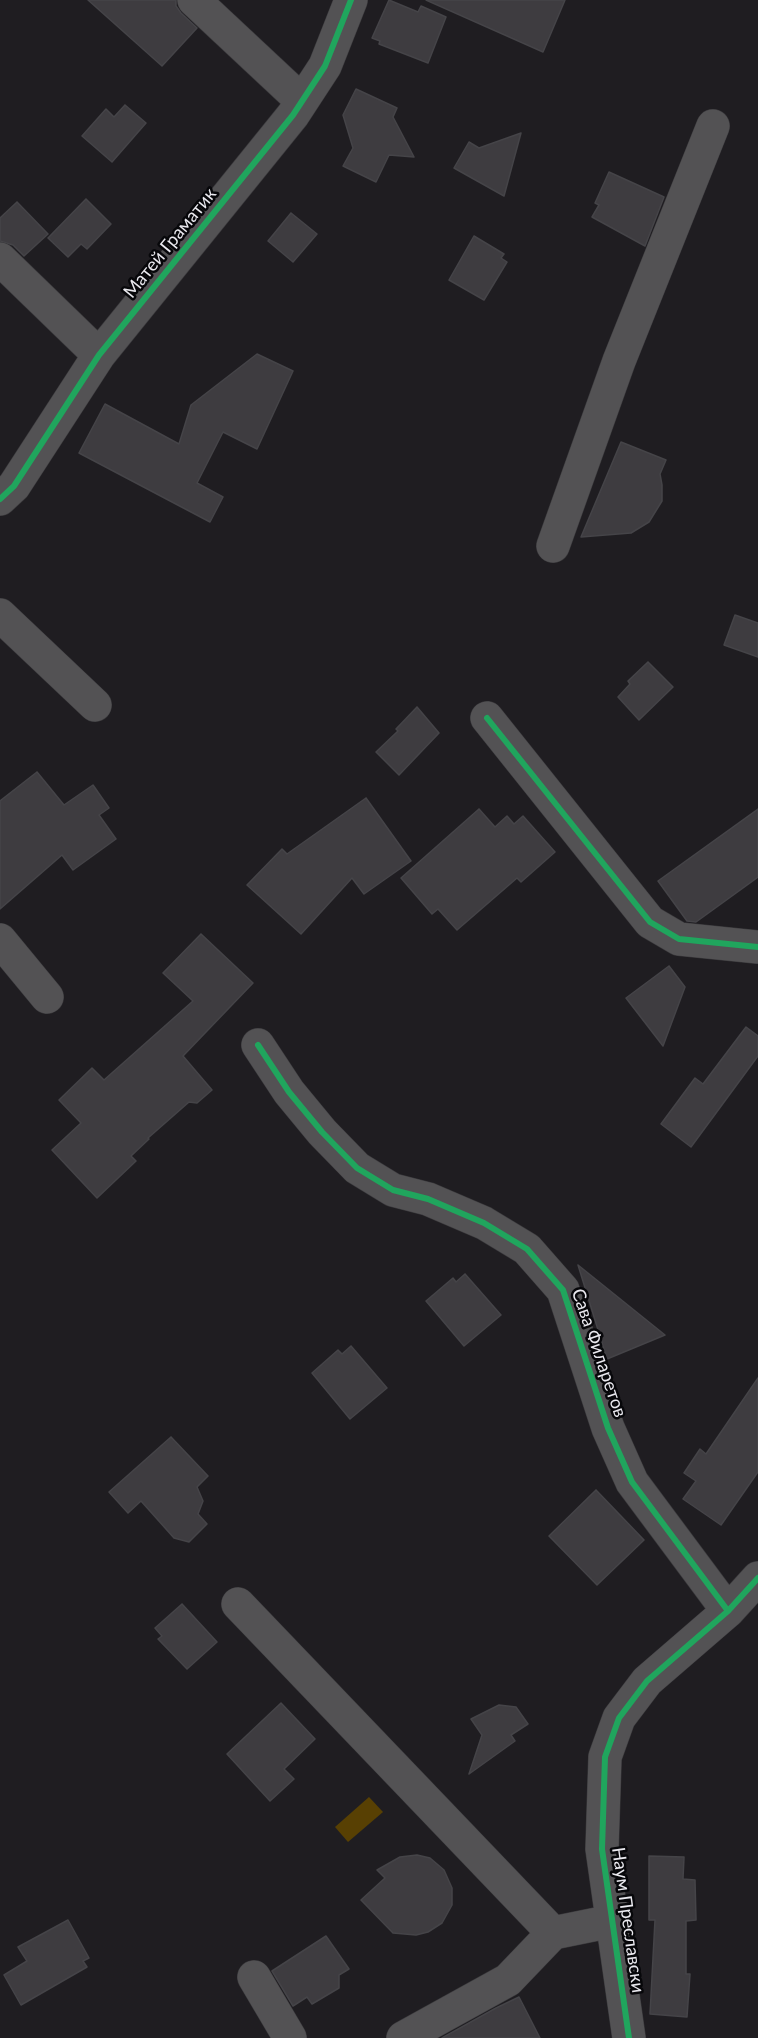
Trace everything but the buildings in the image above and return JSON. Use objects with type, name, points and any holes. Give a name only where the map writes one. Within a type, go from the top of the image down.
[{"type":"street","points":[[194,0],[302,101]]},
{"type":"street","name":"Матей Граматик","points":[[0,499],[14,486],[99,355],[293,116],[325,66],[351,0]]},
{"type":"street","points":[[554,546],[619,361],[713,126]]},
{"type":"street","points":[[0,259],[99,355]]},
{"type":"street","points":[[0,615],[95,705]]},
{"type":"street","points":[[487,718],[650,922],[679,939],[758,947]]},
{"type":"street","points":[[0,940],[47,997]]},
{"type":"street","name":"Сава Филаретов","points":[[258,1045],[289,1092],[322,1132],[357,1168],[393,1190],[428,1199],[484,1223],[527,1249],[563,1290],[608,1428],[632,1482],[728,1611]]},
{"type":"street","name":"Наум Преславски","points":[[629,2038],[602,1850],[605,1757],[619,1718],[647,1681],[728,1611],[758,1578]]},
{"type":"street","points":[[238,1604],[553,1933]]},
{"type":"street","points":[[403,2038],[508,1980],[553,1933],[612,1922]]},
{"type":"street","points":[[254,1977],[290,2038]]},
{"type":"shaded area","points":[[369,1797],[383,1812],[348,1842],[335,1827]]},
{"type":"cycle path","points":[[0,499],[14,486],[99,355],[293,115],[325,66],[351,0]]},
{"type":"cycle path","points":[[487,718],[650,922],[679,939],[758,947]]},
{"type":"cycle path","points":[[258,1045],[289,1092],[322,1132],[357,1168],[393,1190],[428,1199],[484,1223],[527,1249],[563,1290],[608,1428],[632,1482],[728,1611]]},
{"type":"cycle path","points":[[629,2038],[602,1849],[605,1757],[619,1718],[647,1681],[728,1611],[758,1578]]}]
